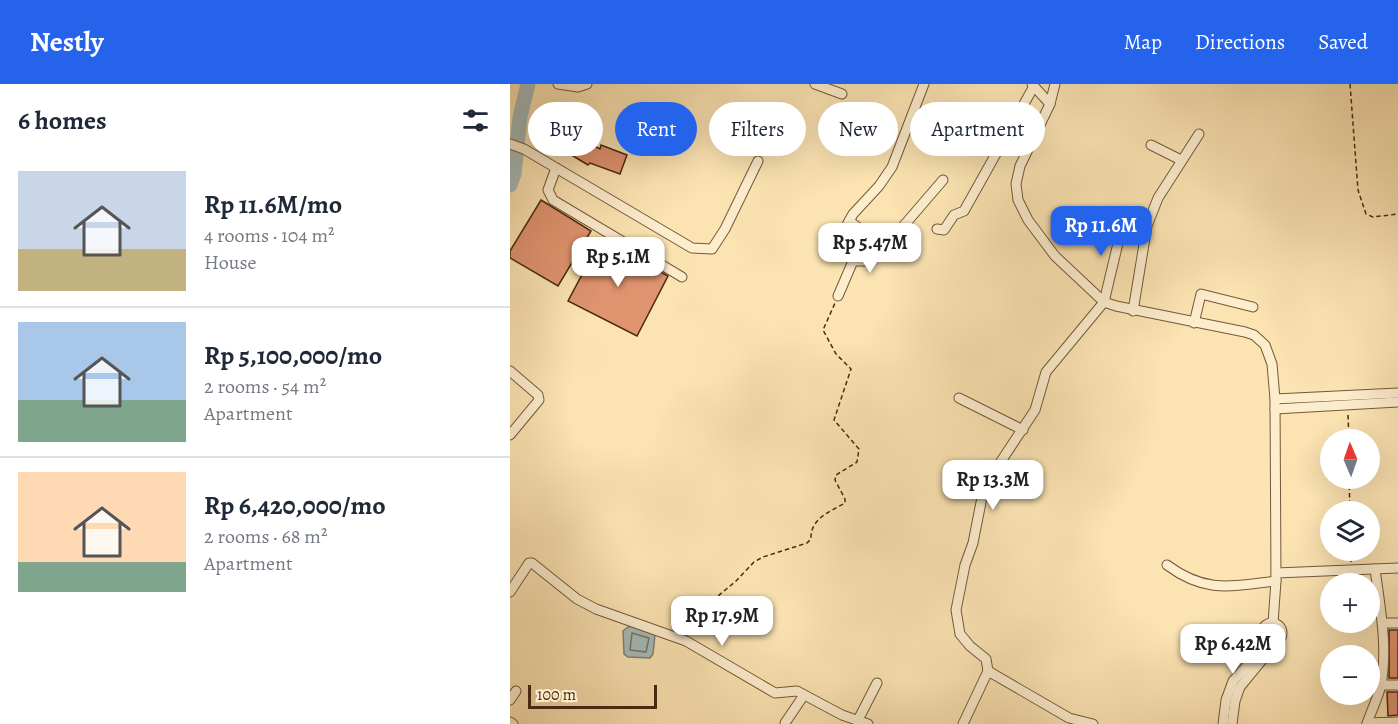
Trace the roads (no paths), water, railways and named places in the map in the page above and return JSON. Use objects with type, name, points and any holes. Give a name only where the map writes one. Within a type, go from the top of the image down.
[{"type":"street","points":[[558,84],[579,87],[586,84]]},
{"type":"street","points":[[815,84],[842,94]]},
{"type":"street","points":[[836,245],[849,221],[892,166],[924,84]]},
{"type":"street","points":[[1055,84],[1017,172],[1016,191],[1028,220],[1055,256],[1104,302],[1133,311],[1194,323],[1229,327],[1259,339],[1269,350],[1275,404],[1276,577],[1272,623]]},
{"type":"street","points":[[937,229],[944,230],[954,215],[964,212],[1034,87],[1048,103]]},
{"type":"street","points":[[1133,311],[1147,226],[1158,198],[1199,134]]},
{"type":"street","points":[[510,144],[524,149],[692,248],[708,251],[714,247],[725,229],[758,161]]},
{"type":"street","points":[[1151,146],[1181,160]]},
{"type":"street","points":[[555,168],[548,190],[553,201],[682,278]]},
{"type":"street","points":[[849,221],[874,239],[885,244],[890,243],[943,180]]},
{"type":"street","points":[[963,724],[988,672],[986,659],[960,634],[956,610],[984,487],[1023,430],[1039,400],[1046,372],[1104,302],[1124,218]]},
{"type":"street","points":[[838,296],[853,261],[867,261],[874,239]]},
{"type":"street","points":[[1194,323],[1201,294],[1253,307]]},
{"type":"street","points":[[510,371],[539,397],[512,429]]},
{"type":"street","points":[[1275,404],[1398,393]]},
{"type":"street","points":[[959,398],[1023,430]]},
{"type":"street","points":[[1275,404],[1348,405],[1398,402]]},
{"type":"street","points":[[510,592],[529,563],[532,563],[577,599],[596,609],[686,640],[775,693],[797,691],[868,724]]},
{"type":"street","points":[[1167,565],[1182,576],[1209,586],[1238,586],[1276,577],[1398,568]]},
{"type":"street","points":[[1375,569],[1383,623],[1381,685],[1367,723],[1398,722]]},
{"type":"street","points":[[1223,724],[1226,700],[1233,681],[1253,659],[1264,640],[1262,636],[1264,627],[1272,623]]},
{"type":"street","points":[[1232,724],[1235,701],[1240,687],[1280,640],[1281,627],[1272,623]]},
{"type":"street","points":[[1383,623],[1398,623]]},
{"type":"street","points":[[1264,640],[1276,643]]},
{"type":"street","points":[[988,672],[1069,718],[1093,724]]},
{"type":"street","points":[[858,720],[877,683]]},
{"type":"street","points":[[1381,685],[1398,685]]},
{"type":"street","points":[[510,700],[516,691]]},
{"type":"street","points":[[784,723],[804,695]]},
{"type":"water","points":[[634,626],[655,635],[653,654],[650,658],[628,657],[624,654],[623,631]]},
{"type":"waterway","points":[[510,185],[514,174],[520,117],[528,84]]}]
